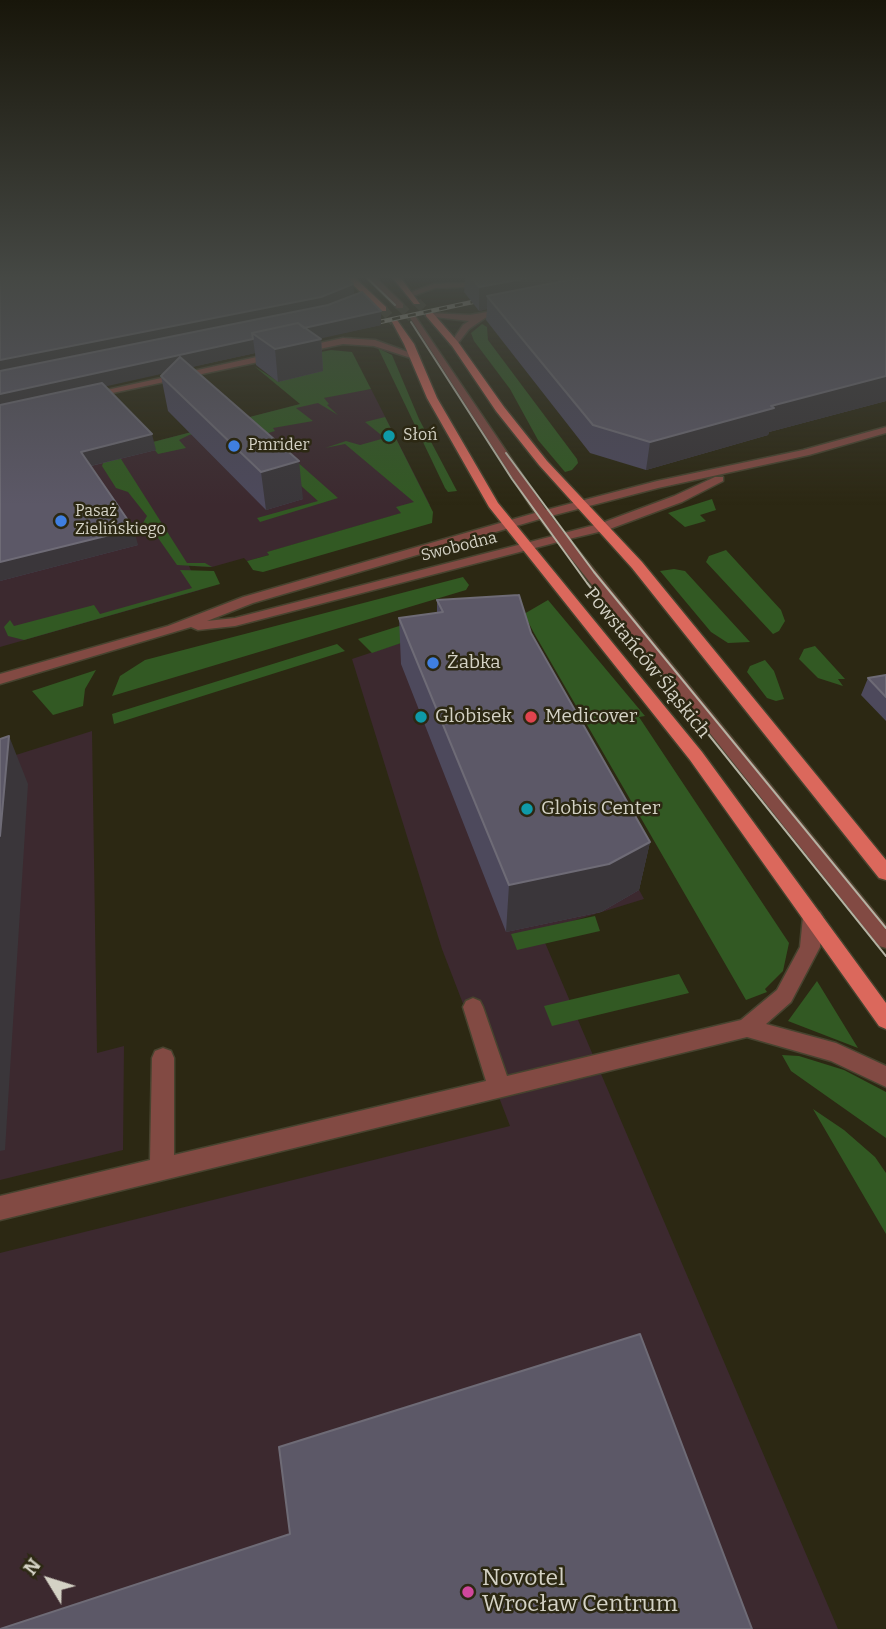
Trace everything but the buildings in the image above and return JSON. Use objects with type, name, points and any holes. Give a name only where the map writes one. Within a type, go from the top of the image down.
[{"type":"main road","name":"Powstańców Śląskich","points":[[412,353],[432,398],[481,487],[507,524],[696,757],[886,1020]]},
{"type":"main road","points":[[462,353],[528,444],[603,527],[886,873]]},
{"type":"street","points":[[79,397],[286,353]]},
{"type":"street","points":[[405,353],[414,356]]},
{"type":"street","points":[[435,353],[561,539],[886,940]]},
{"type":"street","name":"Swobodna","points":[[0,679],[173,629],[248,600],[507,524],[657,485],[880,436]]},
{"type":"street","name":"Swobodna","points":[[173,629],[235,622],[561,539],[603,527],[678,499],[744,467]]},
{"type":"street","points":[[0,1208],[747,1028],[784,996],[810,947],[813,917]]},
{"type":"street","points":[[473,1007],[500,1088]]},
{"type":"street","points":[[747,1028],[835,1053],[886,1077]]},
{"type":"street","points":[[162,1167],[163,1058]]},
{"type":"shaded area","points":[[371,389],[430,505],[268,552],[269,555],[247,561],[244,558],[212,567],[189,566],[200,590],[0,647],[0,425],[149,443],[351,391]]},
{"type":"shaded area","points":[[445,628],[527,680],[644,899],[540,931],[838,1629],[0,1629],[0,1253],[510,1126],[442,949],[352,659]]},
{"type":"shaded area","points":[[92,731],[97,1053],[124,1046],[123,1150],[0,1180],[0,760]]},
{"type":"green space","points":[[316,353],[353,353],[371,389],[324,398],[329,404],[327,405],[338,415],[318,403],[296,408],[313,421],[273,428],[275,431],[258,436],[228,426],[179,440],[186,448],[158,454],[149,443],[300,404],[254,366],[279,382],[301,356]]},
{"type":"green space","points":[[380,353],[392,355],[419,419],[457,491],[448,492]]},
{"type":"green space","points":[[483,353],[498,353],[577,459],[578,463],[572,470],[565,472],[538,440],[510,389]]},
{"type":"green space","points":[[385,417],[433,512],[432,523],[263,572],[253,570],[247,561],[269,555],[267,552],[401,513],[396,507],[414,502],[345,444],[325,448],[346,441],[360,445],[385,438],[365,422]]},
{"type":"green space","points":[[286,452],[338,498],[260,522],[257,518],[318,501],[269,457]]},
{"type":"green space","points":[[121,459],[187,563],[205,563],[212,567],[177,565],[156,535],[146,531],[143,523],[147,516],[128,492],[116,488],[102,466],[104,460]]},
{"type":"green space","points":[[712,499],[716,510],[700,515],[706,521],[685,527],[668,513]]},
{"type":"green space","points":[[726,550],[781,610],[785,621],[779,631],[773,634],[706,562],[709,556]]},
{"type":"green space","points":[[180,570],[214,571],[220,584],[24,640],[8,636],[4,627],[10,620],[14,626],[94,605],[100,614],[192,588]]},
{"type":"green space","points":[[660,571],[685,571],[750,642],[728,643],[711,632]]},
{"type":"green space","points":[[463,577],[469,585],[466,590],[112,696],[120,676],[145,660]]},
{"type":"green space","points":[[548,600],[645,716],[639,717],[789,943],[783,971],[765,989],[767,992],[746,1000],[534,633],[524,614]]},
{"type":"green space","points":[[450,610],[445,628],[372,653],[358,639]]},
{"type":"green space","points":[[337,644],[345,651],[114,724],[112,714]]},
{"type":"green space","points":[[815,646],[845,679],[838,679],[843,686],[818,678],[799,659],[804,649]]},
{"type":"green space","points":[[765,660],[774,671],[784,699],[776,701],[767,698],[747,672],[750,666]]},
{"type":"green space","points":[[96,670],[85,689],[83,706],[53,715],[32,691]]},
{"type":"green space","points":[[595,916],[600,931],[517,950],[511,934]]},
{"type":"green space","points":[[679,974],[689,993],[552,1026],[544,1006]]},
{"type":"green space","points":[[817,981],[858,1048],[788,1021]]},
{"type":"green space","points":[[782,1055],[799,1056],[844,1070],[886,1092],[886,1138],[791,1071]]},
{"type":"green space","points":[[813,1109],[844,1130],[875,1157],[886,1173],[886,1234]]},
{"type":"tram line","points":[[431,353],[512,479],[587,583],[886,956]]},
{"type":"tram line","points":[[506,453],[594,572],[886,928]]},
{"type":"place","name":"Słoń","points":[[389,436]]},
{"type":"place","name":"Pmrider","points":[[234,446]]},
{"type":"place","name":"Pasaż Zielińskiego","points":[[61,521]]},
{"type":"place","name":"Żabka","points":[[433,663]]},
{"type":"place","name":"Globisek","points":[[421,717]]},
{"type":"place","name":"Medicover","points":[[531,717]]},
{"type":"place","name":"Globis Center","points":[[527,809]]},
{"type":"place","name":"Novotel Wrocław Centrum","points":[[468,1592]]}]
